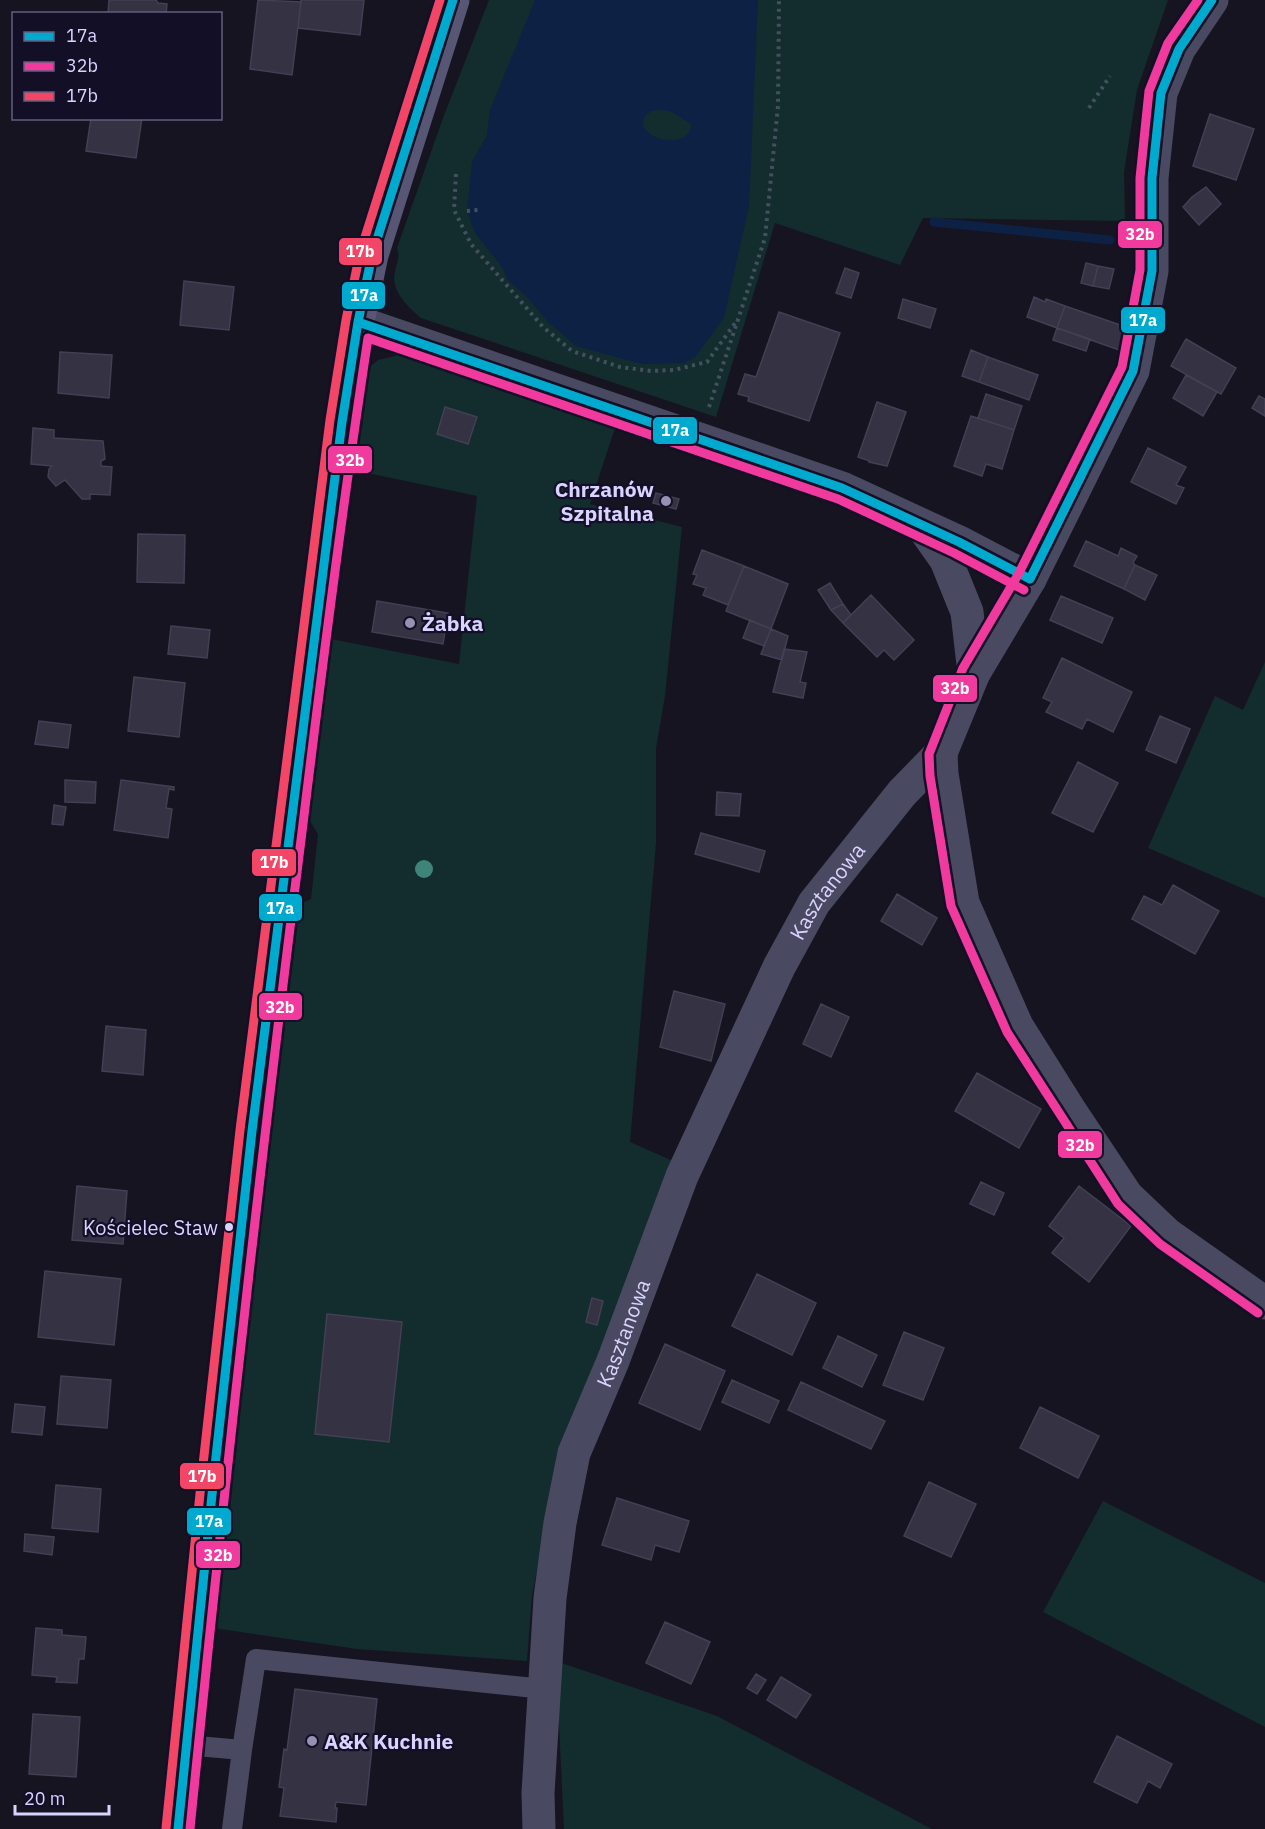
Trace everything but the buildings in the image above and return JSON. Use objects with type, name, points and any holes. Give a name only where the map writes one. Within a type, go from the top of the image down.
[{"type":"main road","points":[[178,1829],[267,1010],[329,512],[358,322],[372,255],[453,0]]},
{"type":"street","name":"Kasztanowa","points":[[539,1829],[538,1793],[550,1598],[560,1523],[574,1453],[613,1361],[682,1176],[779,967],[814,903],[902,793],[941,753],[974,672],[1030,579],[1133,371],[1152,271],[1152,178],[1161,93],[1179,50],[1212,0]]},
{"type":"street","points":[[358,322],[842,488],[959,542],[1030,579]]},
{"type":"street","points":[[922,526],[946,560],[967,612],[974,672]]},
{"type":"street","points":[[957,587],[980,604],[1008,615]]},
{"type":"street","points":[[941,753],[942,774],[963,903],[1017,1026],[1127,1196],[1167,1234],[1265,1303]]},
{"type":"lane","points":[[232,1829],[256,1659],[544,1689]]},
{"type":"lane","points":[[186,1745],[242,1750]]},
{"type":"path","points":[[698,440],[765,238],[777,106],[779,0]]},
{"type":"path","points":[[1089,108],[1110,76]]},
{"type":"path","points":[[456,174],[454,210],[471,244],[543,327],[572,351],[620,367],[651,371],[674,370],[707,362],[740,316]]},
{"type":"path","points":[[467,211],[478,210]]},
{"type":"green space","points":[[489,0],[1168,0],[1137,90],[1124,172],[1125,221],[923,218],[900,265],[775,223],[716,417],[421,318],[399,295],[394,277],[398,259],[397,248],[443,118]]},
{"type":"green space","points":[[399,355],[615,428],[590,504],[682,527],[665,696],[656,748],[656,843],[630,1142],[673,1161],[546,1524],[532,1596],[527,1661],[357,1649],[213,1628],[231,1452],[300,904],[311,899],[318,834],[308,818],[331,639],[459,664],[477,496],[353,470],[370,367],[378,360]]},
{"type":"green space","points":[[1265,662],[1265,898],[1148,848],[1215,696],[1243,710]]},
{"type":"green space","points":[[1103,1501],[1265,1583],[1265,1727],[1043,1612]]},
{"type":"green space","points":[[556,1661],[717,1716],[932,1829],[564,1829]]},
{"type":"water","points":[[535,0],[758,0],[749,206],[724,318],[695,357],[684,363],[642,364],[576,346],[548,322],[527,297],[508,280],[502,267],[475,233],[467,211],[472,162],[487,135],[490,110]],"holes":[[[651,111],[670,111],[691,124],[690,131],[681,138],[669,140],[655,137],[643,126],[644,117]]]},
{"type":"waterway","points":[[934,222],[1110,240]]},
{"type":"transit line","name":"17b","points":[[166,1828],[240,1130],[330,420],[346,320],[360,253],[440,0]]},
{"type":"transit line","name":"17a","points":[[178,1829],[252,1131],[342,422],[358,322],[372,255],[453,0]]},
{"type":"transit line","name":"32b","points":[[1198,0],[1168,43],[1149,91],[1140,178],[1140,270],[1122,367],[1019,573],[963,668],[929,754],[930,776],[951,906],[1007,1032],[1118,1204],[1160,1244],[1258,1313]]},
{"type":"transit line","name":"17a","points":[[358,322],[842,488],[959,542],[1030,579],[1133,371],[1152,271],[1152,178],[1161,93],[1179,49],[1212,0]]},
{"type":"transit line","name":"32b","points":[[190,1829],[271,1081],[325,646],[368,338],[838,499],[954,553],[1024,590]]},
{"type":"place","name":"Chrzanów Szpitalna","points":[[666,501]]},
{"type":"place","name":"Żabka","points":[[410,623]]},
{"type":"place","name":"Kościelec Staw","points":[[229,1227]]},
{"type":"place","name":"A&K Kuchnie","points":[[312,1741]]}]
